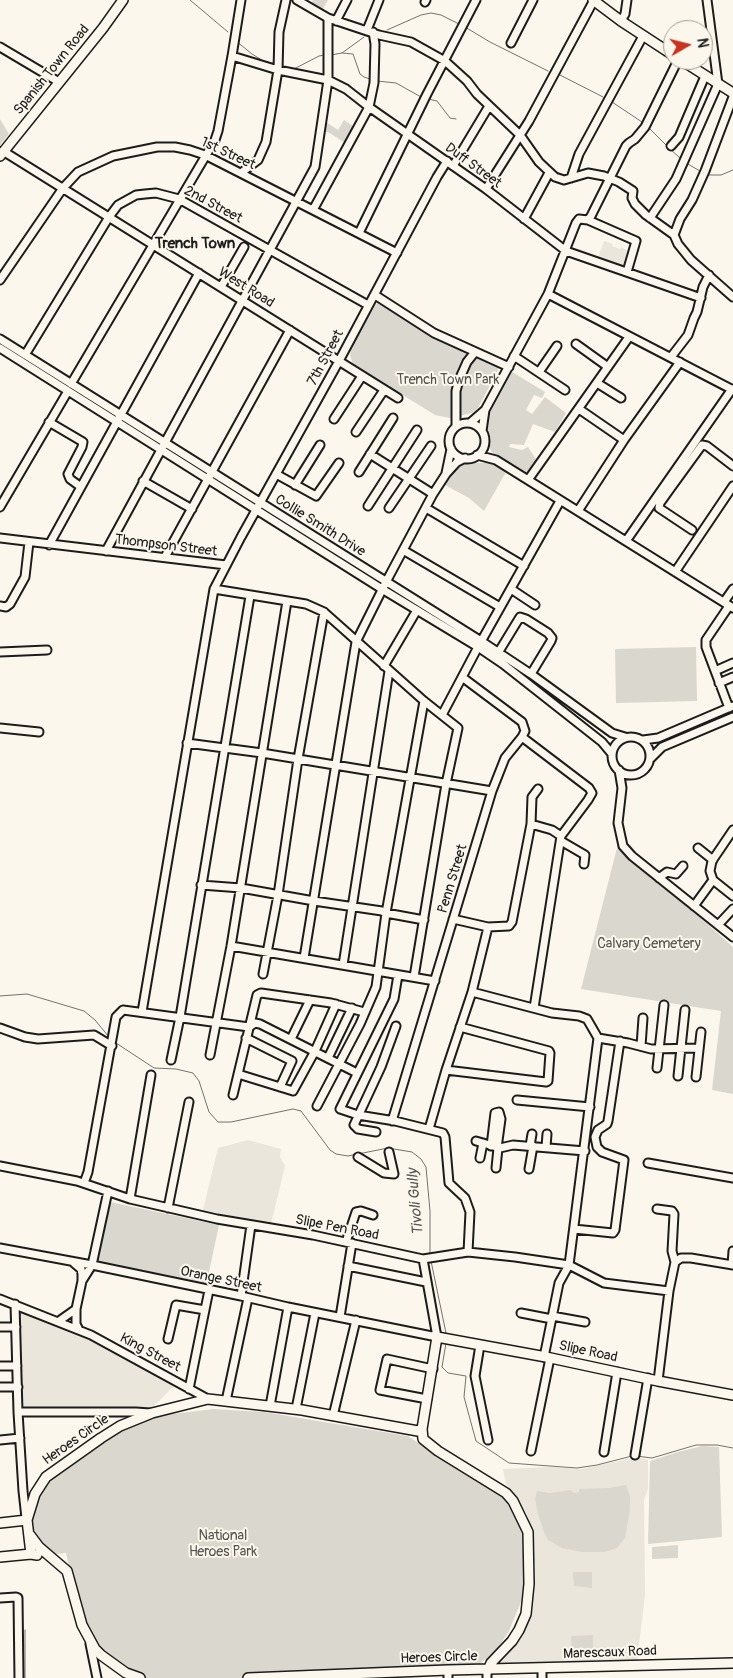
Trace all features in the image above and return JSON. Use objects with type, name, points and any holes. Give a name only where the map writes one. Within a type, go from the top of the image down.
[{"type":"main road","name":"Spanish Town Road","points":[[2,154],[103,28],[123,0]]},
{"type":"main road","points":[[593,0],[663,49]]},
{"type":"main road","points":[[696,70],[733,93]]},
{"type":"main road","points":[[418,1430],[427,1399],[437,1336]]},
{"type":"main road","name":"Slipe Road","points":[[437,1336],[733,1395]]},
{"type":"main road","name":"Heroes Circle","points":[[32,1554],[27,1520],[35,1494],[46,1477],[120,1426],[152,1413],[208,1399],[296,1409],[418,1430],[423,1439],[438,1451],[506,1493],[513,1501],[528,1532],[529,1584],[526,1614],[512,1641],[491,1664],[487,1672],[409,1676],[249,1678]]},
{"type":"main road","points":[[0,1523],[27,1520]]},
{"type":"main road","points":[[28,1531],[36,1543],[67,1571],[82,1625],[97,1658],[125,1676],[140,1678]]},
{"type":"main road","points":[[0,1557],[32,1554],[55,1559]]},
{"type":"main road","name":"Marescaux Road","points":[[487,1672],[542,1674],[733,1663]]},
{"type":"street","points":[[0,507],[152,244],[215,140],[232,56],[240,0]]},
{"type":"street","points":[[241,173],[258,160],[266,142],[278,70],[279,32],[286,0]]},
{"type":"street","points":[[297,0],[328,18],[416,44],[445,61],[467,80],[477,94],[520,135],[549,173],[562,180],[588,173],[610,178],[633,191],[632,198],[635,204],[650,218],[674,234],[685,253],[733,297]]},
{"type":"street","points":[[336,21],[347,0]]},
{"type":"street","points":[[313,210],[368,107],[374,80],[375,44],[370,31],[379,0]]},
{"type":"street","points":[[359,233],[425,98],[476,0]]},
{"type":"street","points":[[511,43],[533,0]]},
{"type":"street","points":[[486,189],[520,135],[593,0]]},
{"type":"street","points":[[621,21],[625,14],[627,0]]},
{"type":"street","points":[[650,218],[676,179],[718,84],[707,0]]},
{"type":"street","points":[[106,551],[315,167],[328,80],[328,18]]},
{"type":"street","points":[[570,178],[579,154],[643,36]]},
{"type":"street","points":[[0,48],[59,82]]},
{"type":"street","name":"Duff Street","points":[[232,56],[278,70],[328,80],[346,89],[368,107],[486,189],[566,251],[700,298]]},
{"type":"street","points":[[588,220],[626,146],[645,128],[675,70]]},
{"type":"street","points":[[671,146],[681,132],[705,76]]},
{"type":"street","points":[[674,234],[705,171],[733,97]]},
{"type":"street","name":"7th Street","points":[[226,565],[375,295],[437,177],[450,164],[489,106]]},
{"type":"street","name":"1st Street","points":[[0,280],[68,181],[84,169],[102,160],[119,154],[157,148],[175,147],[205,155],[397,253]]},
{"type":"street","name":"West Road","points":[[2,154],[62,188],[398,398]]},
{"type":"street","points":[[524,219],[549,173]]},
{"type":"street","name":"2nd Street","points":[[24,355],[109,217],[118,205],[136,195],[156,193],[179,200],[368,305]]},
{"type":"street","points":[[470,423],[485,410],[509,367],[548,294],[579,219],[588,220],[636,241],[627,272]]},
{"type":"street","points":[[221,287],[244,247]]},
{"type":"street","points":[[49,545],[199,273]]},
{"type":"street","points":[[671,357],[688,335],[698,312],[700,298],[709,276]]},
{"type":"street","points":[[548,294],[733,389],[667,487],[660,503],[659,508],[692,530]]},
{"type":"street","points":[[375,295],[434,333],[509,367]]},
{"type":"street","points":[[165,557],[290,330]]},
{"type":"street","points":[[528,480],[629,337]]},
{"type":"street","name":"Collie Smith Drive","points":[[0,339],[69,387]]},
{"type":"street","points":[[576,344],[608,367]]},
{"type":"street","points":[[539,372],[557,346]]},
{"type":"street","name":"Collie Smith Drive","points":[[0,348],[69,387],[210,475],[382,590],[498,653],[531,674],[612,733],[625,737]]},
{"type":"street","points":[[446,474],[451,449],[450,435],[456,426],[456,390],[467,362],[475,352]]},
{"type":"street","points":[[514,356],[565,390]]},
{"type":"street","points":[[578,511],[624,440],[680,362]]},
{"type":"street","points":[[334,419],[362,376]]},
{"type":"street","points":[[597,383],[621,398]]},
{"type":"street","points":[[356,432],[384,390]]},
{"type":"street","points":[[579,409],[624,440]]},
{"type":"street","points":[[485,410],[482,431],[484,444],[496,460],[729,605]]},
{"type":"street","points":[[359,472],[393,418]]},
{"type":"street","points":[[49,422],[83,442],[68,474],[70,479],[80,487]]},
{"type":"street","points":[[456,426],[470,423],[478,426],[482,431]]},
{"type":"street","points":[[368,506],[417,430]]},
{"type":"street","points":[[477,455],[484,444]]},
{"type":"street","points":[[626,541],[702,445],[707,446],[733,466]]},
{"type":"street","points":[[295,485],[320,446]]},
{"type":"street","points":[[389,508],[431,446]]},
{"type":"street","points":[[451,449],[456,455],[465,458]]},
{"type":"street","points":[[370,454],[433,494]]},
{"type":"street","points":[[304,958],[356,642],[433,494],[446,474],[457,462],[465,458],[477,455],[496,460]]},
{"type":"street","points":[[276,474],[316,496],[339,463]]},
{"type":"street","points":[[143,481],[192,509]]},
{"type":"street","points":[[675,572],[733,486]]},
{"type":"street","points":[[442,715],[479,644],[560,501]]},
{"type":"street","name":"Collie Smith Drive","points":[[258,506],[386,582],[479,644],[602,742],[612,754]]},
{"type":"street","points":[[426,508],[524,566]]},
{"type":"street","name":"Thompson Street","points":[[0,538],[226,565],[214,588],[142,1012]]},
{"type":"street","points":[[0,606],[6,607],[10,604],[25,577],[30,542]]},
{"type":"street","points":[[403,550],[500,607]]},
{"type":"street","points":[[214,588],[250,596],[306,604],[324,612],[424,702],[458,728],[446,784],[414,977]]},
{"type":"street","points":[[510,589],[535,605]]},
{"type":"street","points":[[643,740],[658,738],[731,707],[714,670],[706,647],[706,640],[729,605],[733,589]]},
{"type":"street","points":[[171,1060],[180,1017],[223,749],[250,596]]},
{"type":"street","points":[[210,1055],[232,946],[287,601]]},
{"type":"street","points":[[343,965],[374,770],[386,669],[417,610]]},
{"type":"street","points":[[263,974],[278,895],[298,759],[324,612]]},
{"type":"street","points":[[498,653],[520,617],[526,618],[548,632],[552,638],[531,674]]},
{"type":"street","points":[[0,652],[47,650]]},
{"type":"street","points":[[714,670],[733,663]]},
{"type":"street","points":[[462,677],[522,722],[524,731],[522,737],[589,788],[592,793],[561,838],[534,1008]]},
{"type":"street","points":[[719,683],[733,677]]},
{"type":"street","points":[[316,1106],[376,987],[386,913],[424,702]]},
{"type":"street","points":[[619,770],[630,775],[640,773],[662,747],[733,717]]},
{"type":"street","points":[[0,728],[39,732]]},
{"type":"street","points":[[651,758],[647,745],[643,740],[634,736],[625,737],[618,742],[612,754],[619,770],[622,788],[618,823],[621,841],[632,856],[733,937]]},
{"type":"street","name":"Penn Street","points":[[392,1121],[492,791],[505,758],[522,737]]},
{"type":"street","points":[[187,743],[374,770],[492,791]]},
{"type":"street","points":[[622,788],[636,774]]},
{"type":"street","points":[[453,920],[488,927],[509,926],[512,924],[531,824],[532,797],[538,789]]},
{"type":"street","points":[[531,824],[552,830],[584,855],[584,864]]},
{"type":"street","points":[[733,830],[712,860],[710,871],[713,880],[733,896]]},
{"type":"street","points":[[698,848],[712,860]]},
{"type":"street","points":[[659,878],[667,872],[676,874],[683,866]]},
{"type":"street","points":[[694,906],[713,880]]},
{"type":"street","points":[[201,885],[241,888],[351,907],[382,910],[386,913],[424,920]]},
{"type":"street","points":[[718,925],[733,909]]},
{"type":"street","points":[[429,1129],[472,992],[488,927]]},
{"type":"street","points":[[232,946],[435,981]]},
{"type":"street","points":[[398,975],[394,999],[340,1109],[358,1115],[441,1132],[445,1137],[449,1182],[465,1198],[470,1212],[468,1252]]},
{"type":"street","points":[[472,992],[552,1013],[579,1016],[587,1019],[598,1038],[587,1137],[569,1264],[560,1281],[552,1317],[531,1451]]},
{"type":"street","points":[[233,1095],[256,996],[259,993],[336,1004],[364,1012]]},
{"type":"street","points":[[291,1039],[310,1000]]},
{"type":"street","points":[[238,1074],[290,1091],[295,1090],[336,1004]]},
{"type":"street","points":[[658,1068],[664,1005]]},
{"type":"street","points":[[328,1058],[352,1008]]},
{"type":"street","points":[[84,1183],[88,1172],[116,1017],[119,1013],[128,1010],[249,1027],[255,1023],[260,1024],[357,1073]]},
{"type":"street","points":[[678,1076],[685,1010]]},
{"type":"street","points":[[641,1046],[643,1018]]},
{"type":"street","points":[[376,1132],[355,1127],[358,1115],[381,1067],[396,1026]]},
{"type":"street","points":[[446,1070],[548,1081],[549,1051],[460,1027]]},
{"type":"street","points":[[0,1028],[38,1039],[94,1034],[112,1046]]},
{"type":"street","points":[[696,1077],[701,1032]]},
{"type":"street","points":[[246,1038],[292,1061],[280,1087]]},
{"type":"street","points":[[598,1038],[660,1049],[698,1048]]},
{"type":"street","points":[[574,1229],[613,1233],[615,1230],[624,1160],[602,1152],[597,1147],[596,1138],[598,1130],[607,1124],[608,1120],[620,1041]]},
{"type":"street","points":[[130,1199],[151,1075]]},
{"type":"street","points":[[518,1100],[590,1106]]},
{"type":"street","points":[[168,1208],[189,1102]]},
{"type":"street","points":[[496,1168],[497,1125]]},
{"type":"street","points":[[529,1169],[532,1134]]},
{"type":"street","points":[[546,1147],[547,1134]]},
{"type":"street","points":[[587,1137],[596,1138]]},
{"type":"street","points":[[480,1158],[480,1142],[496,1147],[513,1145],[585,1151]]},
{"type":"street","points":[[358,1157],[384,1173],[394,1174],[389,1152]]},
{"type":"street","points":[[648,1163],[733,1178]]},
{"type":"street","name":"Slipe Pen Road","points":[[0,1166],[84,1183],[130,1199],[168,1208],[423,1259],[468,1252],[569,1264],[604,1283],[669,1291]]},
{"type":"street","points":[[82,1281],[92,1265],[108,1191]]},
{"type":"street","points":[[657,1208],[672,1211],[674,1214],[672,1251],[675,1262],[669,1291],[658,1381]]},
{"type":"street","points":[[340,1317],[348,1266],[349,1243],[356,1212],[358,1210],[373,1215]]},
{"type":"street","points":[[226,1402],[244,1297],[250,1225]]},
{"type":"street","name":"Orange Street","points":[[0,1248],[92,1265],[315,1313],[437,1336]]},
{"type":"street","points":[[675,1262],[680,1258],[691,1258],[733,1265],[733,1251]]},
{"type":"street","points":[[62,1259],[81,1269],[82,1281],[76,1308],[76,1324],[79,1330]]},
{"type":"street","points":[[423,1259],[437,1336]]},
{"type":"street","points":[[348,1266],[426,1282]]},
{"type":"street","points":[[190,1388],[209,1290]]},
{"type":"street","name":"King Street","points":[[0,1299],[79,1330],[208,1399]]},
{"type":"street","points":[[15,1304],[18,1412],[27,1520]]},
{"type":"street","points":[[168,1339],[176,1305],[206,1310]]},
{"type":"street","points":[[270,1406],[288,1307]]},
{"type":"street","points":[[59,1321],[76,1308]]},
{"type":"street","points":[[296,1409],[315,1313]]},
{"type":"street","points":[[521,1313],[585,1322]]},
{"type":"street","points":[[333,1416],[356,1320]]},
{"type":"street","points":[[0,1327],[16,1327]]},
{"type":"street","points":[[480,1345],[475,1376],[488,1440]]},
{"type":"street","points":[[427,1399],[380,1390],[387,1359],[432,1369]]},
{"type":"street","points":[[0,1366],[17,1366]]},
{"type":"street","points":[[604,1452],[616,1372]]},
{"type":"street","points":[[635,1455],[648,1378]]},
{"type":"street","points":[[0,1387],[18,1386]]},
{"type":"street","points":[[18,1412],[152,1413]]},
{"type":"street","points":[[0,1440],[20,1438]]},
{"type":"street","points":[[0,1598],[18,1598],[19,1678]]},
{"type":"street","points":[[97,1658],[97,1678]]},
{"type":"shaded area","points":[[604,241],[632,253],[625,271],[597,261]]},
{"type":"shaded area","points":[[248,1140],[281,1149],[280,1157],[285,1166],[271,1224],[203,1210],[218,1148]]},
{"type":"shaded area","points":[[17,1307],[80,1332],[175,1385],[151,1409],[22,1410]]},
{"type":"shaded area","points":[[637,1457],[648,1460],[648,1489],[644,1500],[645,1595],[637,1662],[520,1665],[498,1663],[521,1638],[527,1623],[531,1604],[533,1534],[527,1514],[506,1484],[503,1469],[549,1467],[582,1469]]},
{"type":"green space","points":[[313,0],[328,0],[320,14],[309,7]]},
{"type":"green space","points":[[0,119],[9,134],[0,145]]},
{"type":"green space","points":[[323,120],[338,130],[344,120],[354,127],[345,143],[328,132],[321,132]]},
{"type":"green space","name":"Trench Town Park","points":[[378,301],[500,366],[478,408],[472,413],[450,418],[435,415],[353,364],[350,355],[352,345]]},
{"type":"green space","points":[[509,370],[545,392],[542,398],[534,395],[526,410],[532,414],[545,397],[566,413],[555,432],[533,424],[524,445],[510,444],[509,447],[522,450],[528,447],[537,461],[527,476],[499,460],[491,451],[485,432],[489,410]]},
{"type":"green space","points":[[488,463],[507,470],[484,511],[469,498],[445,485],[454,472],[462,465]]},
{"type":"green space","points":[[696,647],[697,701],[616,703],[615,649]]},
{"type":"green space","name":"Calvary Cemetery","points":[[618,844],[733,947],[733,1094],[712,1090],[721,1011],[581,989]]},
{"type":"green space","points":[[110,1202],[219,1225],[206,1286],[97,1263]]},
{"type":"green space","name":"National Heroes Park","points":[[213,1409],[264,1412],[408,1436],[435,1455],[503,1496],[510,1504],[526,1534],[527,1587],[509,1631],[496,1651],[478,1665],[261,1678],[141,1678],[124,1676],[91,1640],[80,1616],[66,1553],[54,1554],[45,1549],[36,1537],[30,1519],[36,1496],[52,1476],[121,1429],[157,1416]]},
{"type":"green space","points":[[702,1446],[719,1447],[722,1537],[648,1544],[650,1461]]},
{"type":"green space","points":[[626,1485],[630,1497],[630,1510],[625,1538],[617,1548],[605,1552],[582,1552],[562,1548],[548,1540],[538,1514],[535,1499],[537,1491],[550,1493],[570,1490],[574,1493],[579,1492],[579,1489],[609,1488]]},
{"type":"green space","points":[[678,1545],[678,1558],[652,1559],[652,1547]]},
{"type":"green space","points":[[573,1572],[592,1572],[592,1588],[574,1586]]},
{"type":"green space","points":[[593,1635],[593,1657],[572,1658],[571,1636]]},
{"type":"waterway","points":[[190,0],[228,32]]},
{"type":"waterway","points":[[387,30],[421,15],[431,13],[441,15],[459,24]]},
{"type":"waterway","points":[[465,27],[490,42],[548,71]]},
{"type":"waterway","points":[[331,55],[342,53],[364,37]]},
{"type":"waterway","points":[[236,41],[265,62]]},
{"type":"waterway","points":[[342,53],[353,54],[360,74],[370,79]]},
{"type":"waterway","points":[[294,69],[324,55]]},
{"type":"waterway","points":[[558,74],[603,97]]},
{"type":"waterway","points":[[377,81],[396,83],[421,97]]},
{"type":"waterway","points":[[428,99],[437,101],[450,118],[456,119]]},
{"type":"waterway","points":[[612,102],[642,122]]},
{"type":"waterway","points":[[650,129],[667,146]]},
{"type":"waterway","points":[[670,149],[680,158]]},
{"type":"waterway","points":[[686,163],[700,171]]},
{"type":"waterway","points":[[708,175],[721,175],[733,170]]},
{"type":"waterway","name":"Tivoli Gully","points":[[0,996],[27,994],[84,1011],[95,1020],[109,1037]]},
{"type":"waterway","name":"Tivoli Gully","points":[[116,1043],[154,1068],[176,1069],[193,1073],[199,1081],[209,1112],[218,1122],[231,1122],[293,1109],[301,1111],[330,1150],[336,1154],[348,1156],[388,1148],[412,1152],[421,1159],[426,1167],[430,1211],[430,1254]]},
{"type":"waterway","name":"Tivoli Gully","points":[[431,1261],[446,1333]]},
{"type":"waterway","name":"Tivoli Gully","points":[[446,1343],[442,1367],[448,1373],[466,1376],[464,1397],[476,1441],[509,1463],[577,1468],[632,1456]]},
{"type":"waterway","name":"Tivoli Gully","points":[[636,1456],[652,1458],[696,1445],[717,1445],[733,1448]]},
{"type":"waterway","points":[[25,1630],[25,1678]]},
{"type":"district","name":"Trench Town","points":[[195,244]]}]
